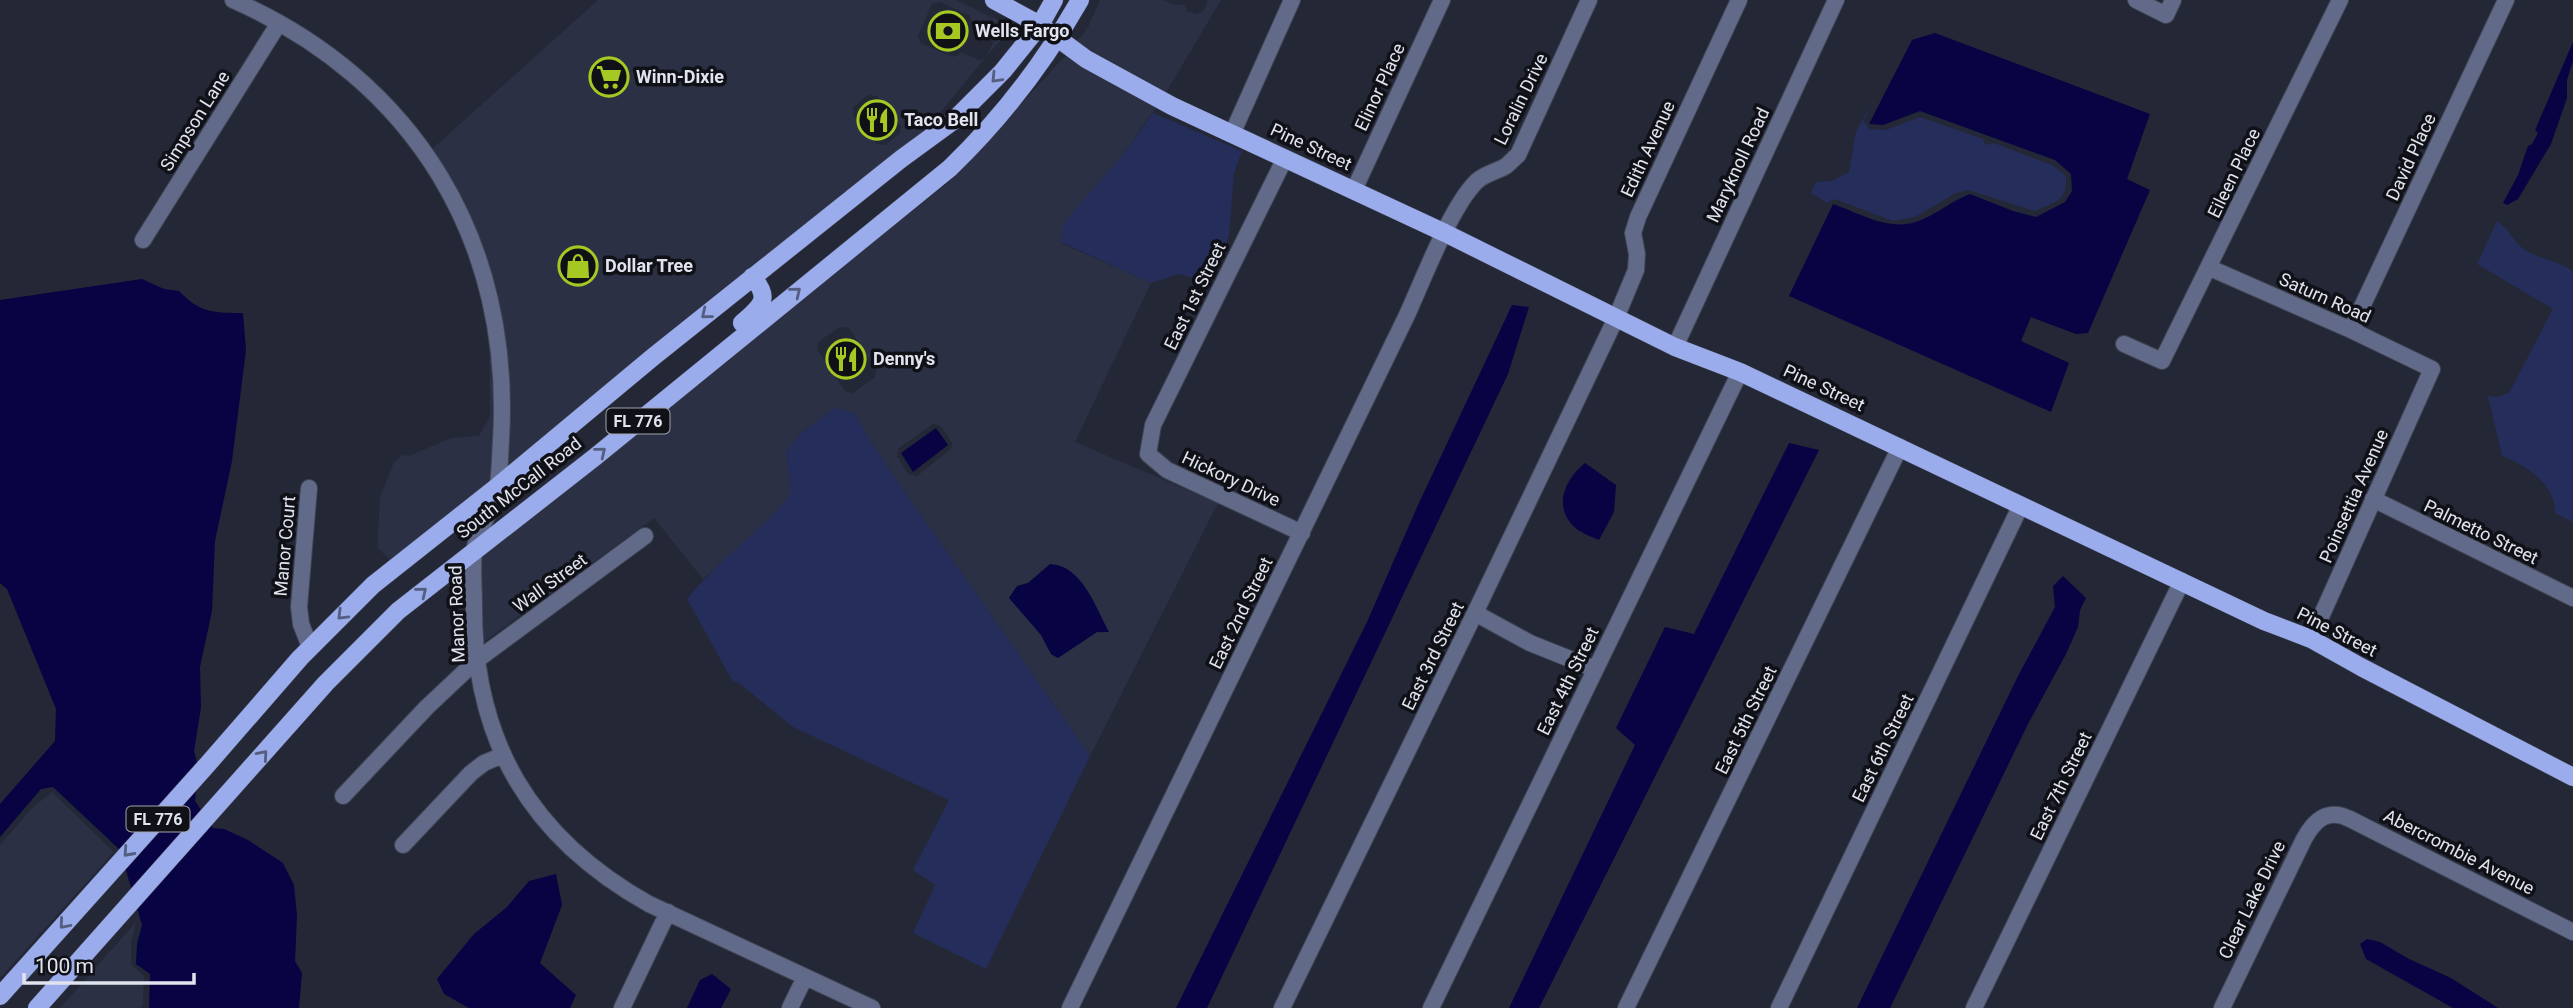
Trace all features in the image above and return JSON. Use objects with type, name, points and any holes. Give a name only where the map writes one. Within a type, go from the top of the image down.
[{"type":"main road","name":"Pine Street","points":[[994,0],[1040,26],[1086,59],[1128,84],[1444,233],[1675,347],[1740,372],[2264,621],[2311,639],[2573,776]]},
{"type":"main road","name":"South McCall Road","points":[[0,996],[310,647],[373,585],[498,486],[653,356],[901,159],[953,121],[1003,71],[1040,26],[1054,0]]},
{"type":"main road","name":"South McCall Road","points":[[37,1008],[336,672],[398,611],[594,457],[950,168],[975,144],[1014,98],[1058,38],[1080,0]]},
{"type":"main road","points":[[705,367],[711,348],[758,308],[764,298],[763,288],[752,277]]},
{"type":"street","name":"Manor Road","points":[[233,0],[279,23],[326,54],[376,97],[419,146],[447,186],[478,252],[489,292],[500,356],[502,421],[498,486],[474,549],[477,660],[487,713],[503,755],[532,804],[563,842],[620,888],[872,1008]]},
{"type":"street","points":[[1232,134],[1293,0]]},
{"type":"street","name":"Elinor Place","points":[[1354,190],[1442,0]]},
{"type":"street","name":"Loralin Drive","points":[[1444,233],[1477,181],[1506,166],[1518,155],[1589,0]]},
{"type":"street","name":"Edith Avenue","points":[[1616,318],[1636,270],[1637,254],[1633,233],[1638,217],[1739,0]]},
{"type":"street","name":"Maryknoll Road","points":[[1675,347],[1836,0]]},
{"type":"street","points":[[2136,0],[2169,8]]},
{"type":"street","name":"Eileen Place","points":[[2124,344],[2162,361],[2340,0]]},
{"type":"street","name":"David Place","points":[[2351,330],[2505,0]]},
{"type":"street","name":"Simpson Lane","points":[[143,240],[279,23]]},
{"type":"street","name":"East 1st Street","points":[[1148,454],[1153,425],[1285,158]]},
{"type":"street","name":"East 2nd Street","points":[[1070,1008],[1302,533],[1444,233]]},
{"type":"street","name":"Saturn Road","points":[[2210,268],[2428,366]]},
{"type":"street","name":"East 3rd Street","points":[[1282,1008],[1616,318]]},
{"type":"street","name":"Poinsettia Avenue","points":[[2311,639],[2428,366]]},
{"type":"street","name":"East 4th Street","points":[[1431,1008],[1740,372]]},
{"type":"street","name":"East 5th Street","points":[[1626,1008],[1900,447]]},
{"type":"street","name":"Hickory Drive","points":[[1148,454],[1167,470],[1302,533]]},
{"type":"street","name":"Manor Court","points":[[309,488],[299,607],[301,624],[310,647]]},
{"type":"street","name":"Palmetto Street","points":[[2372,499],[2573,598]]},
{"type":"street","name":"East 6th Street","points":[[1779,1008],[2021,505]]},
{"type":"street","name":"Wall Street","points":[[343,796],[427,707],[477,660],[645,536]]},
{"type":"street","name":"East 7th Street","points":[[1975,1008],[2182,581]]},
{"type":"street","points":[[1475,613],[1531,643],[1595,668]]},
{"type":"street","points":[[403,845],[471,773],[484,763],[503,755]]},
{"type":"street","name":"Abercrombie Avenue","points":[[2323,808],[2350,819],[2573,932]]},
{"type":"street","name":"Clear Lake Drive","points":[[2226,1007],[2304,839],[2323,808]]},
{"type":"street","points":[[622,1008],[668,912]]},
{"type":"street","points":[[790,1008],[805,977]]},
{"type":"shaded area","points":[[598,0],[956,0],[1002,22],[1007,33],[987,56],[993,42],[990,35],[972,26],[970,16],[940,2],[932,4],[918,36],[921,43],[952,57],[960,52],[979,60],[985,58],[926,130],[506,472],[506,356],[495,291],[481,243],[468,213],[430,151]],"holes":[[[868,95],[877,96],[901,126],[900,133],[885,145],[877,144],[853,115],[853,108]]]},
{"type":"shaded area","points":[[1100,0],[1164,0],[1175,5],[1185,5],[1187,11],[1196,14],[1203,12],[1208,0],[1221,0],[1164,96],[1075,44],[1088,27]]},
{"type":"shaded area","points":[[1935,33],[2150,114],[2127,179],[2150,190],[2088,333],[2076,334],[2031,317],[2021,341],[2069,363],[2051,412],[1789,296],[1833,204],[1884,223],[1905,224],[1923,219],[1970,194],[2036,217],[2065,202],[2072,191],[2071,174],[2055,160],[1920,111],[1883,125],[1869,124],[1912,40]]},
{"type":"shaded area","points":[[2573,42],[2567,98],[2551,144],[2518,199],[2507,205],[2503,203],[2518,175],[2528,146],[2538,133],[2535,130]]},
{"type":"shaded area","points":[[1068,53],[1157,106],[1061,243],[1151,283],[1075,442],[1218,503],[1090,756],[902,488],[855,413],[835,408],[803,431],[786,452],[792,494],[773,517],[703,579],[654,518],[482,643],[481,552],[704,381],[949,182]],"holes":[[[840,327],[849,328],[876,370],[875,377],[853,393],[845,391],[817,349],[818,342]],[[933,424],[941,426],[952,443],[951,449],[917,476],[908,474],[897,456],[898,449]],[[1041,570],[1105,633],[1097,632],[1058,658],[1051,654],[1041,635],[1010,599],[1017,586],[1028,583],[1039,575]]]},
{"type":"shaded area","points":[[1872,104],[1864,121],[1869,129],[1886,130],[1920,117],[1983,139],[1985,145],[1994,143],[2052,165],[2066,176],[2065,191],[2054,203],[2035,211],[1968,190],[1954,194],[1915,217],[1893,221],[1835,199],[1827,203],[1811,193],[1816,182],[1832,181],[1849,172],[1856,131]]},
{"type":"shaded area","points":[[1153,113],[1242,151],[1234,173],[1229,236],[1217,268],[1193,278],[1179,274],[1151,283],[1061,242],[1064,223],[1125,152]]},
{"type":"shaded area","points":[[2497,221],[2525,250],[2573,271],[2573,522],[2555,513],[2551,494],[2538,477],[2502,456],[2488,396],[2497,397],[2509,393],[2553,309],[2477,264]]},
{"type":"shaded area","points":[[479,278],[489,324],[495,388],[492,483],[392,562],[378,548],[378,535],[380,497],[394,462],[402,455],[409,456],[451,438],[479,436],[490,416],[489,330]]},
{"type":"shaded area","points":[[142,279],[164,289],[179,291],[201,308],[224,313],[243,313],[246,350],[232,461],[215,541],[212,611],[200,667],[201,707],[194,751],[198,766],[195,801],[213,828],[224,829],[248,840],[283,863],[294,885],[297,916],[295,961],[302,973],[299,1008],[149,1008],[150,974],[136,964],[142,925],[120,850],[53,787],[41,789],[0,837],[0,804],[55,741],[56,709],[7,589],[0,583],[0,300]]},
{"type":"shaded area","points":[[1512,305],[1529,307],[1508,374],[1207,1008],[1176,1008],[1367,622],[1418,505]]},
{"type":"shaded area","points":[[835,408],[855,413],[902,488],[1090,756],[986,969],[913,933],[935,885],[913,870],[949,800],[793,727],[732,680],[687,599],[791,494],[786,452],[803,431]]},
{"type":"shaded area","points":[[936,428],[948,445],[913,472],[901,453]]},
{"type":"shaded area","points":[[1789,443],[1819,450],[1539,1008],[1509,1008],[1635,745],[1616,728],[1665,627],[1694,634]]},
{"type":"shaded area","points":[[1585,463],[1616,485],[1614,512],[1599,540],[1580,531],[1570,522],[1563,505],[1566,487]]},
{"type":"shaded area","points":[[1050,564],[1071,572],[1087,589],[1109,632],[1097,632],[1058,658],[1051,654],[1041,635],[1009,598],[1017,586],[1028,583]]},
{"type":"shaded area","points":[[2063,576],[2086,598],[2080,610],[2078,627],[2066,654],[2028,724],[1890,1008],[1857,1008],[2018,676],[2055,607],[2053,586]]},
{"type":"shaded area","points":[[52,792],[114,852],[0,978],[0,845],[32,808]]},
{"type":"shaded area","points":[[556,874],[562,905],[540,963],[576,995],[570,1008],[469,1008],[444,994],[437,979],[474,934],[507,907],[529,881]]},
{"type":"shaded area","points":[[136,922],[131,943],[131,964],[144,976],[143,1006],[60,1008]]},
{"type":"shaded area","points":[[2367,939],[2380,942],[2451,978],[2498,1008],[2453,1008],[2366,959],[2360,944]]},
{"type":"shaded area","points":[[712,974],[731,989],[721,1008],[687,1008],[700,980]]},
{"type":"place","name":"Wells Fargo","points":[[948,31]]},
{"type":"place","name":"Winn-Dixie","points":[[609,77]]},
{"type":"place","name":"Taco Bell","points":[[877,120]]},
{"type":"place","name":"Dollar Tree","points":[[578,266]]},
{"type":"place","name":"Denny's","points":[[846,359]]}]
